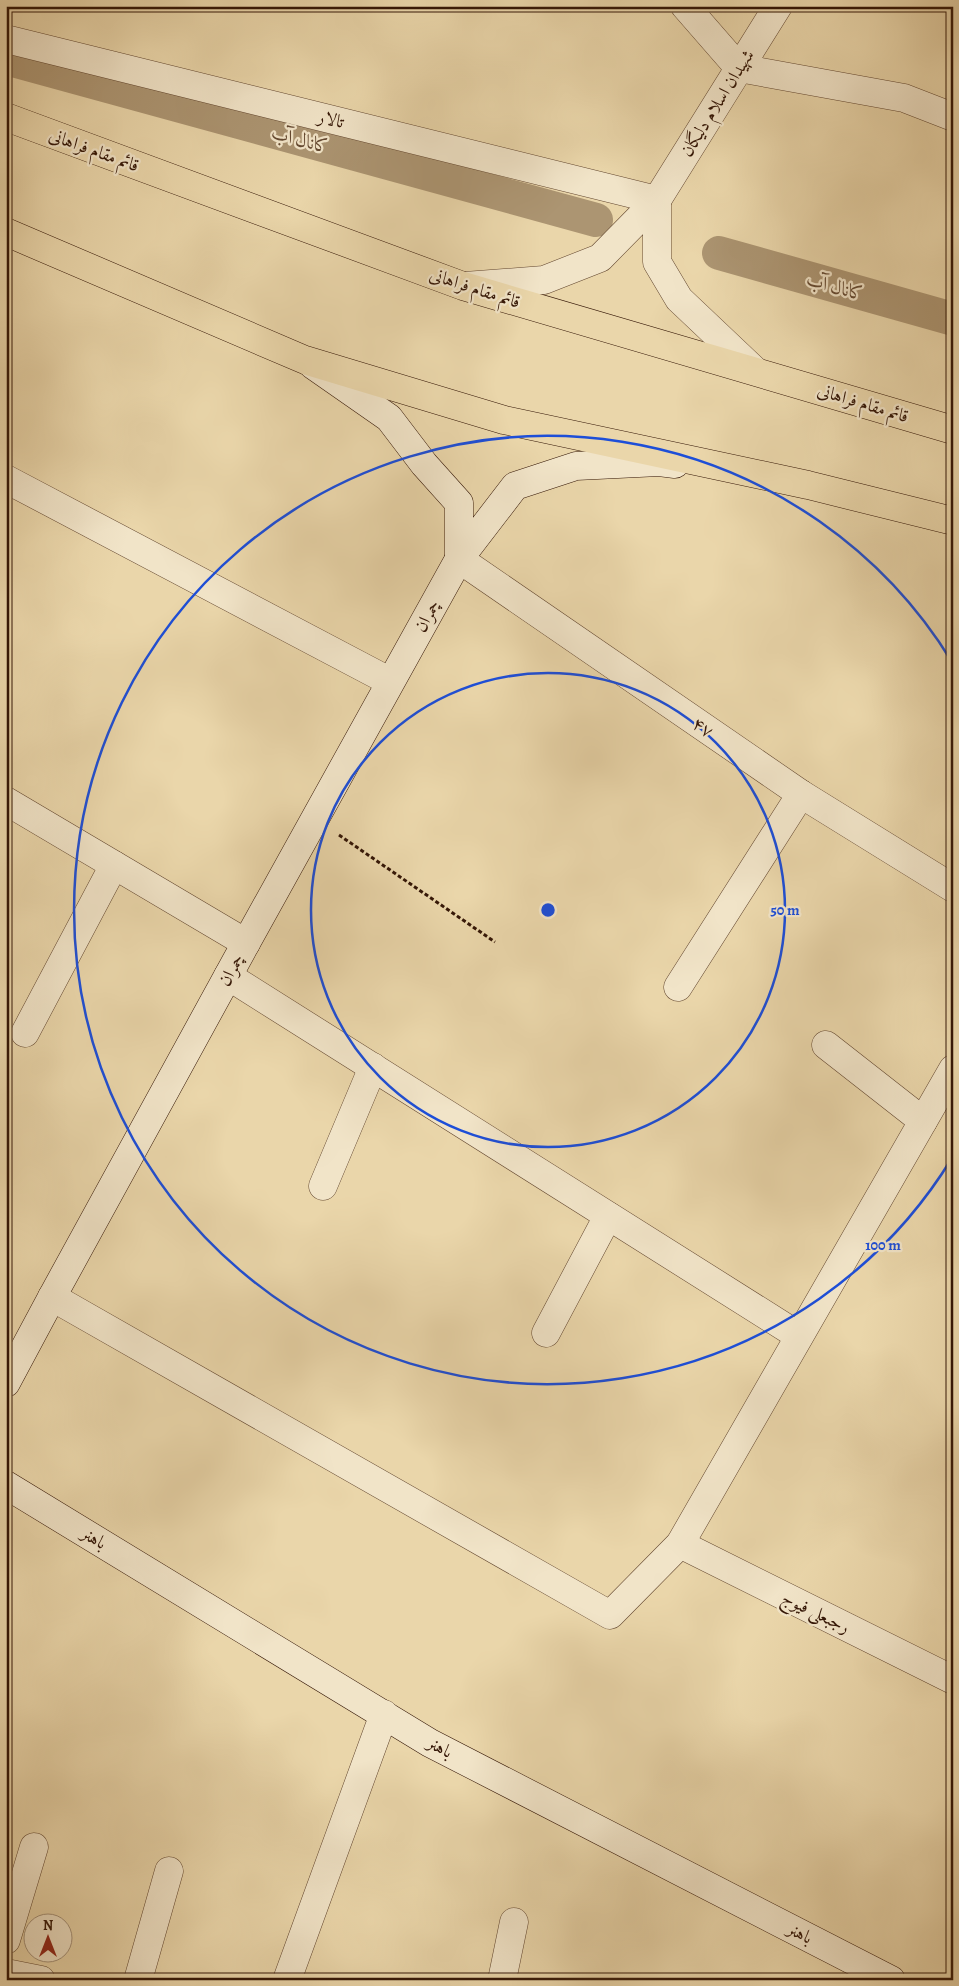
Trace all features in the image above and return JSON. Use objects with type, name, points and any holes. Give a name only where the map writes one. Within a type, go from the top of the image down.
[{"type":"main road","name":"قائم مقام فراهانی","points":[[6,117],[463,286],[953,430]]},
{"type":"main road","points":[[6,232],[305,360],[504,420],[808,485],[953,522]]},
{"type":"street","points":[[685,6],[739,68],[904,98],[953,117]]},
{"type":"street","name":"شهیدان اسلام دلیگان","points":[[463,286],[544,280],[600,258],[657,200],[778,6]]},
{"type":"street","name":"تالار","points":[[6,39],[657,200]]},
{"type":"street","points":[[657,200],[657,262],[679,299],[754,370]]},
{"type":"street","points":[[305,360],[389,418],[424,464],[459,503],[459,559]]},
{"type":"street","name":"چمران","points":[[6,1384],[389,681],[459,559],[515,486],[576,466],[659,462],[808,485]]},
{"type":"street","points":[[6,479],[389,681]]},
{"type":"street","name":"۴۷","points":[[459,559],[801,794],[953,888]]},
{"type":"street","points":[[678,987],[801,794]]},
{"type":"street","points":[[7,804],[246,943]]},
{"type":"street","points":[[25,1033],[114,865]]},
{"type":"street","points":[[228,976],[799,1336]]},
{"type":"street","points":[[826,1045],[923,1121]]},
{"type":"street","points":[[323,1186],[373,1067]]},
{"type":"street","points":[[52,1297],[610,1616],[680,1544],[953,1069]]},
{"type":"street","points":[[546,1333],[608,1216]]},
{"type":"street","name":"باهنر","points":[[6,1485],[430,1743],[891,1980]]},
{"type":"street","name":"رجبعلی فیوج","points":[[680,1544],[953,1680]]},
{"type":"street","points":[[287,1980],[384,1714]]},
{"type":"street","points":[[6,1940],[34,1847]]},
{"type":"street","points":[[138,1980],[169,1871]]},
{"type":"street","points":[[502,1980],[514,1922]]},
{"type":"street","points":[[6,1972],[41,1980]]},
{"type":"path","points":[[314,818],[496,942]]},
{"type":"waterway","name":"کانال آب","points":[[6,58],[596,220]]},
{"type":"waterway","name":"کانال آب","points":[[719,253],[953,319]]}]
